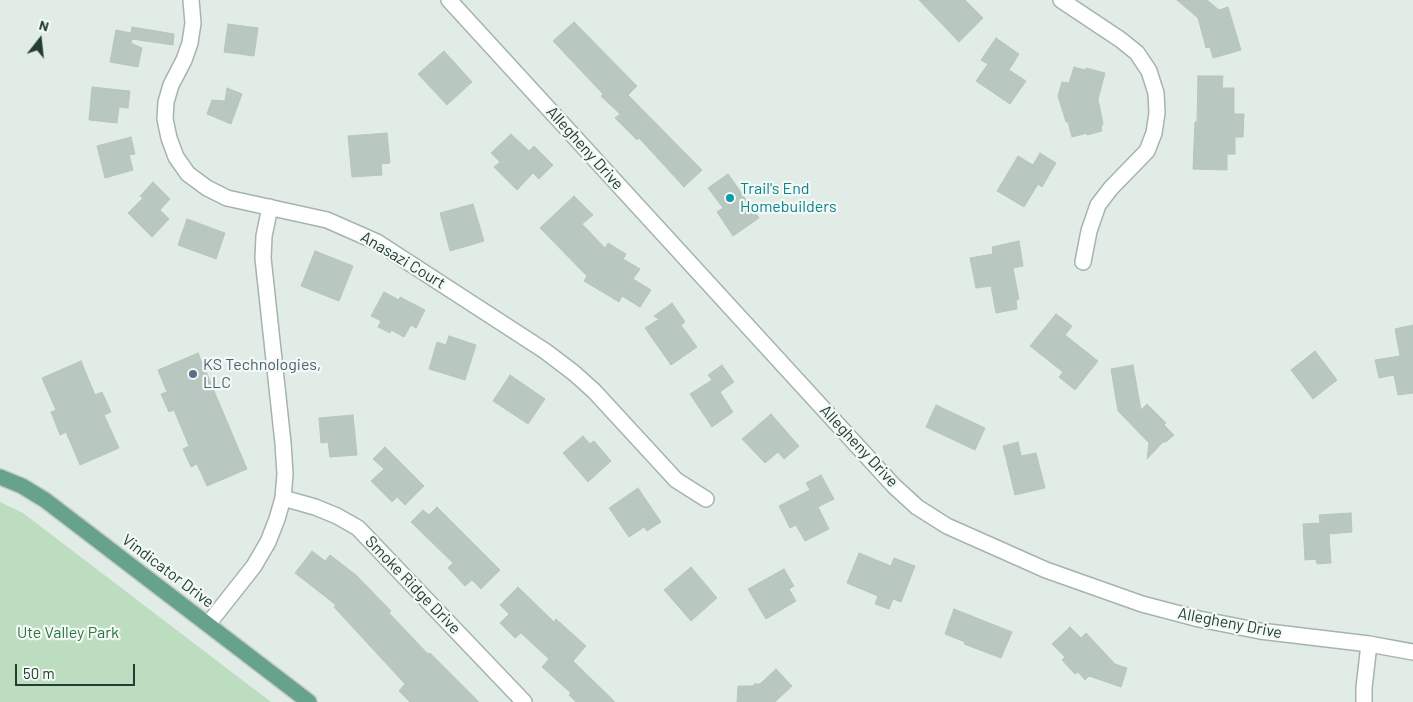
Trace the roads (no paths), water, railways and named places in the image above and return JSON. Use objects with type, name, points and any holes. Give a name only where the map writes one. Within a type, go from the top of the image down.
[{"type":"main road","name":"Vindicator Drive","points":[[0,477],[22,486],[46,500],[309,702]]},
{"type":"street","name":"Anasazi Court","points":[[191,0],[193,24],[190,43],[184,60],[171,85],[166,102],[165,119],[176,157],[188,174],[207,188],[227,198],[328,220],[377,242],[545,351],[574,373],[594,391],[676,480],[706,499]]},
{"type":"street","name":"Allegheny Drive","points":[[450,0],[894,486],[917,507],[947,526],[1046,570],[1142,604],[1199,619],[1260,630],[1369,644],[1413,652]]},
{"type":"street","points":[[1061,0],[1121,40],[1137,53],[1149,71],[1156,92],[1157,112],[1154,133],[1147,151],[1098,205],[1089,231],[1083,262]]},
{"type":"street","points":[[209,624],[254,566],[268,542],[283,498],[285,474],[283,443],[263,258],[264,236],[270,208]]},
{"type":"street","name":"Smoke Ridge Drive","points":[[283,498],[315,507],[337,516],[358,528],[524,702]]},
{"type":"street","points":[[1364,702],[1369,644]]},
{"type":"place","name":"Trail's End Homebuilders","points":[[730,198]]},
{"type":"place","name":"KS Technologies, LLC","points":[[193,374]]},
{"type":"park label","name":"Ute Valley Park","points":[[68,633]]}]
